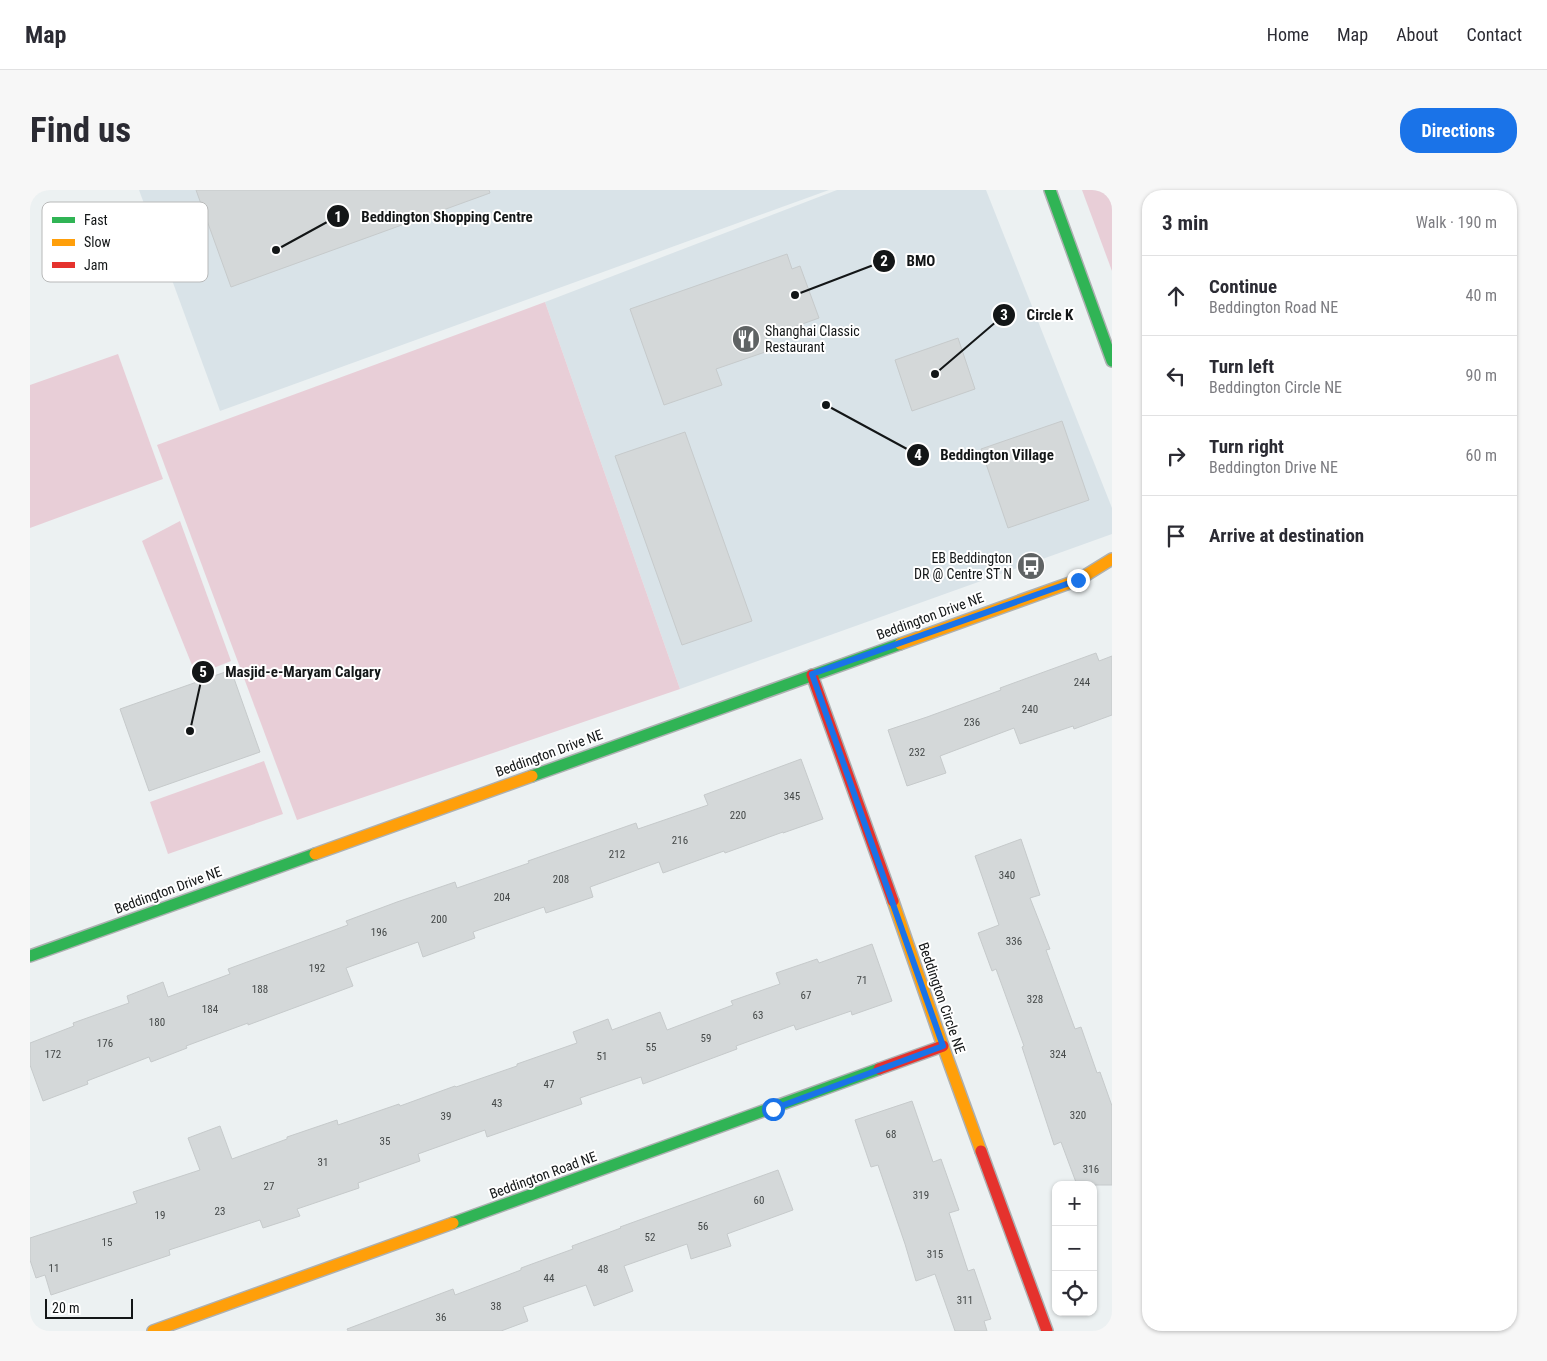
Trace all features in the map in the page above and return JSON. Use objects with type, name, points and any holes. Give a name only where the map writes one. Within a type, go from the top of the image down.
[{"type":"street","points":[[1050,190],[1112,361]]},
{"type":"street","name":"Beddington Drive NE","points":[[30,956],[1078,580],[1112,559]]},
{"type":"street","name":"Beddington Drive NE","points":[[1078,580],[1104,577]]},
{"type":"street","name":"Beddington Circle NE","points":[[812,674],[943,1046],[1047,1331]]},
{"type":"street","name":"Beddington Road NE","points":[[153,1331],[943,1046]]},
{"type":"shaded area","points":[[139,190],[829,190],[220,411],[173,282],[208,282],[208,202],[143,202]]},
{"type":"shaded area","points":[[837,190],[986,190],[1112,508],[1112,534],[680,689],[545,302]]},
{"type":"shaded area","points":[[1082,190],[1112,190],[1112,271]]},
{"type":"shaded area","points":[[545,302],[680,689],[297,820],[157,445]]},
{"type":"shaded area","points":[[118,354],[163,479],[30,528],[30,385]]},
{"type":"shaded area","points":[[180,521],[231,661],[196,675],[142,541]]},
{"type":"shaded area","points":[[264,761],[283,814],[168,854],[150,802]]},
{"type":"building","points":[[196,190],[489,190],[490,193],[231,287],[208,223],[208,202],[200,202]]},
{"type":"building","points":[[787,254],[792,269],[800,266],[819,318],[766,337],[771,350],[716,369],[722,385],[664,405],[630,309]]},
{"type":"building","points":[[958,338],[975,389],[912,411],[895,360]]},
{"type":"building","points":[[1062,421],[1089,500],[1008,528],[981,449]]},
{"type":"building","points":[[685,432],[752,621],[682,645],[615,456]]},
{"type":"building","points":[[1096,653],[1099,661],[1112,656],[1112,715],[1074,729],[1073,726],[1020,744],[1014,728],[940,756],[946,773],[907,786],[888,730],[1001,690],[1000,688]]},
{"type":"building","points":[[231,670],[260,752],[149,791],[120,709]]},
{"type":"building","points":[[801,759],[823,819],[663,873],[659,862],[590,887],[593,897],[546,913],[544,907],[473,932],[475,938],[423,957],[418,942],[346,968],[353,986],[186,1046],[187,1048],[151,1062],[149,1057],[87,1081],[88,1084],[43,1101],[30,1065],[30,1043],[74,1026],[73,1023],[129,1003],[127,996],[163,982],[168,997],[230,974],[228,969],[348,925],[346,921],[397,902],[455,882],[457,888],[636,823],[638,829],[708,805],[704,795]]},
{"type":"building","points":[[1021,839],[1040,895],[1030,898],[1050,949],[1046,950],[1075,1029],[1081,1027],[1097,1073],[1100,1072],[1112,1106],[1112,1185],[1097,1185],[1097,1181],[1076,1181],[1061,1142],[1054,1145],[1022,1047],[1024,1046],[996,969],[992,971],[978,933],[999,925],[975,856]]},
{"type":"building","points":[[872,944],[892,1001],[852,1015],[851,1011],[796,1030],[794,1025],[736,1046],[737,1049],[643,1084],[641,1077],[580,1098],[582,1104],[487,1137],[485,1130],[418,1154],[420,1161],[358,1183],[359,1188],[297,1209],[300,1216],[263,1228],[260,1220],[169,1250],[170,1255],[51,1295],[45,1275],[36,1278],[30,1260],[30,1238],[137,1203],[133,1192],[200,1170],[188,1138],[220,1126],[232,1159],[337,1120],[338,1125],[517,1066],[517,1064],[577,1043],[573,1032],[608,1019],[612,1030],[660,1012],[667,1030],[733,1005],[731,1001],[780,984],[776,973],[817,959],[819,963]]},
{"type":"building","points":[[912,1101],[933,1162],[941,1159],[959,1210],[949,1213],[968,1271],[974,1269],[991,1319],[984,1321],[987,1331],[955,1331],[935,1274],[916,1281],[878,1165],[871,1167],[855,1120]]},
{"type":"building","points":[[778,1170],[793,1210],[727,1234],[731,1246],[691,1259],[687,1244],[624,1266],[633,1291],[594,1306],[586,1285],[523,1307],[528,1321],[501,1331],[348,1331],[347,1329],[453,1289],[455,1295],[573,1249],[572,1246],[620,1227]]},
{"type":"traffic: fast","points":[[1050,190],[1112,361]]},
{"type":"traffic: fast","points":[[532,776],[900,644]]},
{"type":"traffic: fast","points":[[30,956],[315,854]]},
{"type":"traffic: fast","points":[[453,1223],[879,1069]]},
{"type":"traffic: slow","points":[[900,644],[1078,580],[1112,559]]},
{"type":"traffic: slow","points":[[315,854],[532,776]]},
{"type":"traffic: slow","points":[[893,901],[981,1151]]},
{"type":"traffic: slow","points":[[153,1331],[453,1223]]},
{"type":"traffic: jam","points":[[812,675],[893,901]]},
{"type":"traffic: jam","points":[[879,1069],[943,1046]]},
{"type":"traffic: jam","points":[[981,1151],[1047,1331]]},
{"type":"place","name":"Beddington Shopping Centre","points":[[276,250]]},
{"type":"place","name":"BMO","points":[[795,295]]},
{"type":"place","name":"Shanghai Classic Restaurant","points":[[746,339]]},
{"type":"place","name":"Circle K","points":[[935,374]]},
{"type":"place","name":"Beddington Village","points":[[826,405]]},
{"type":"place","name":"EB Beddington DR @ Centre ST N","points":[[1031,566]]},
{"type":"place","name":"Masjid-e-Maryam Calgary","points":[[190,731]]},
{"type":"route","points":[[773,1109],[943,1046],[812,674],[1078,580]]}]
